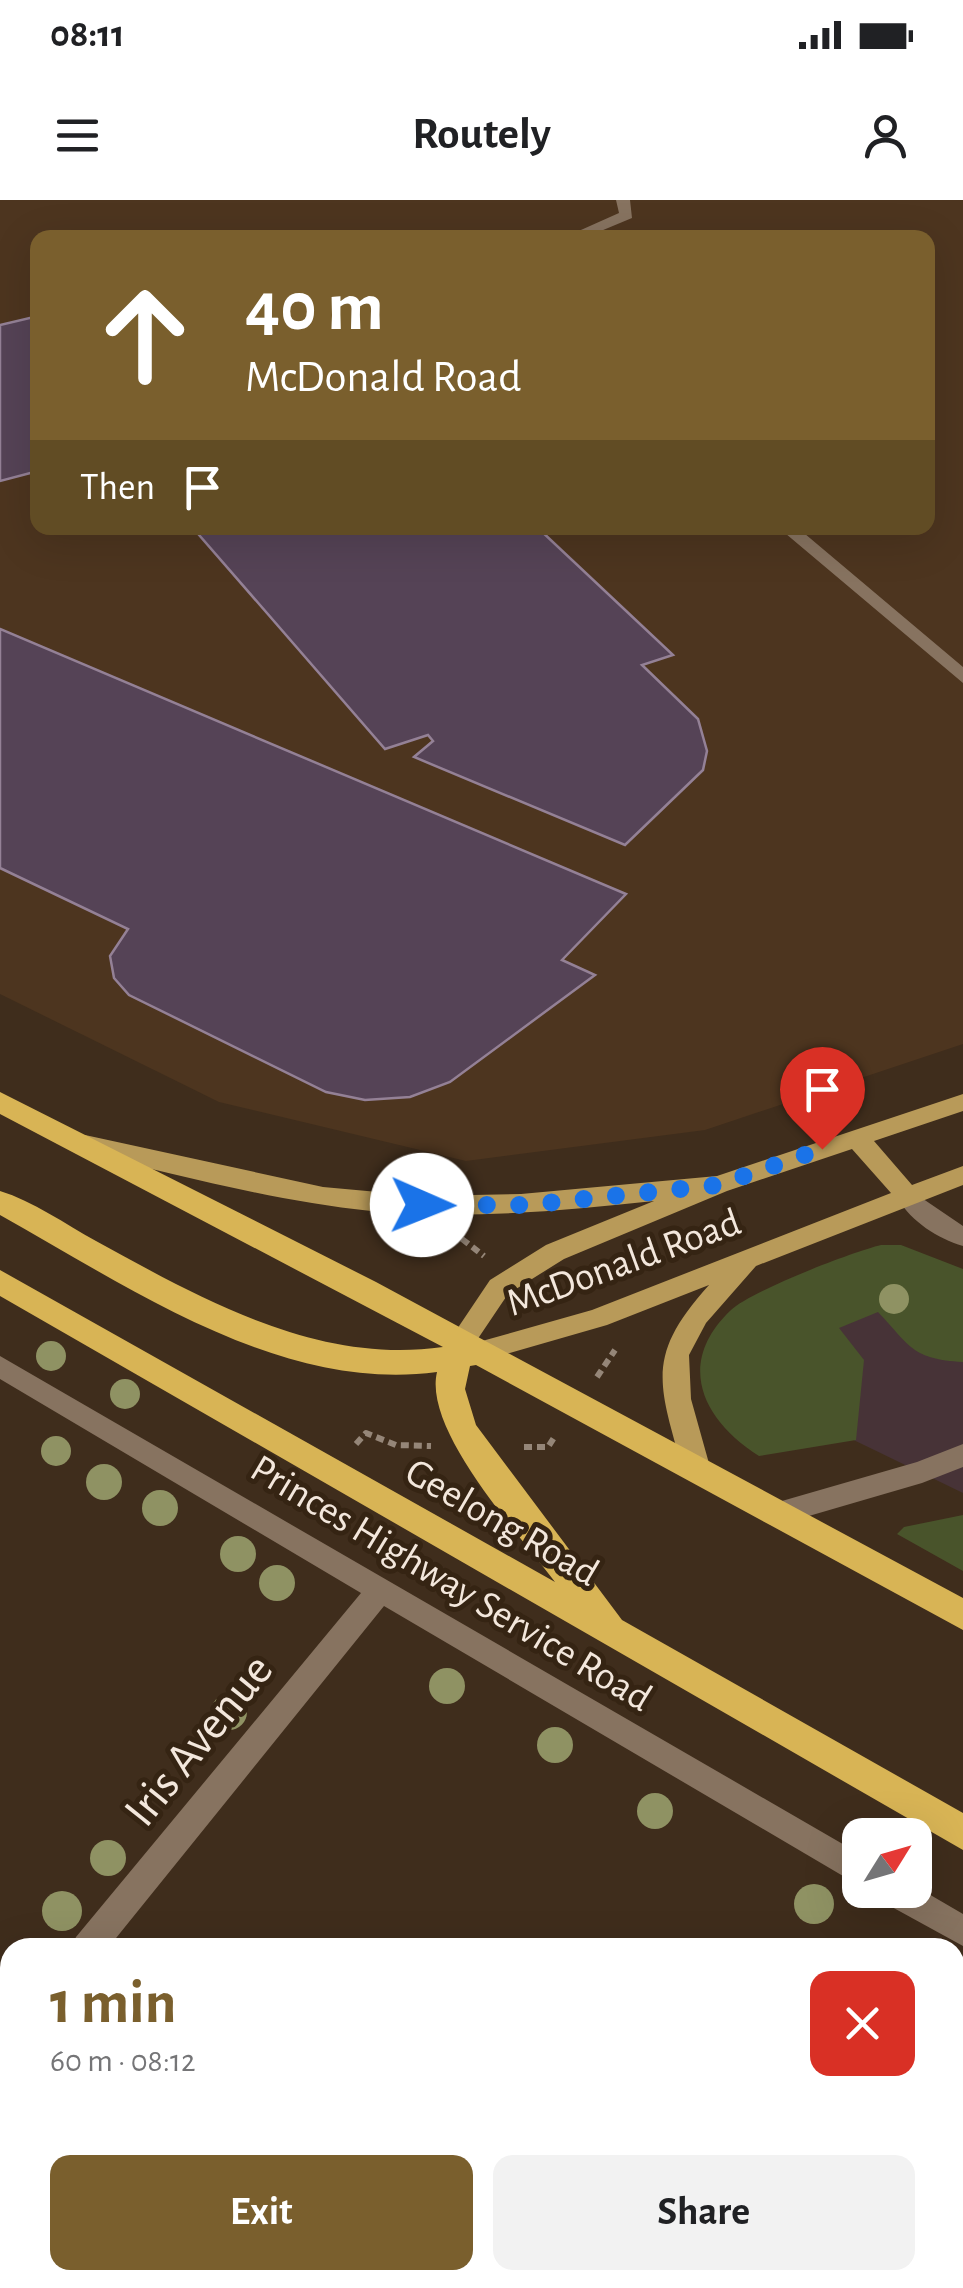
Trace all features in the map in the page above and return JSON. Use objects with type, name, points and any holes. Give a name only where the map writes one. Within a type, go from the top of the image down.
[{"type":"highway","points":[[0,1102],[86,1144],[463,1351],[696,1467],[963,1616]]},
{"type":"highway","points":[[0,1202],[210,1311],[284,1344],[377,1363],[463,1351]]},
{"type":"highway","name":"Geelong Road","points":[[0,1282],[616,1638],[963,1833]]},
{"type":"highway","points":[[463,1351],[448,1389],[462,1430],[616,1638]]},
{"type":"main road","name":"McDonald Road","points":[[463,1351],[482,1308],[514,1274],[556,1252],[718,1185],[963,1102]]},
{"type":"main road","points":[[856,1138],[910,1199]]},
{"type":"main road","points":[[86,1144],[302,1193],[397,1204],[527,1205],[718,1185]]},
{"type":"main road","name":"McDonald Road","points":[[463,1351],[598,1318],[910,1199],[963,1175]]},
{"type":"main road","points":[[696,1467],[676,1400],[676,1350],[692,1318],[752,1257]]},
{"type":"street","points":[[590,230],[628,215],[623,200]]},
{"type":"street","points":[[796,535],[963,677]]},
{"type":"street","points":[[910,1199],[933,1221],[963,1237]]},
{"type":"street","name":"Princes Highway Service Road","points":[[0,1366],[842,1862]]},
{"type":"street","points":[[778,1513],[922,1472],[963,1455]]},
{"type":"street","name":"Iris Avenue","points":[[95,1938],[380,1592]]},
{"type":"street","points":[[923,1908],[963,1931]]},
{"type":"shaded area","points":[[0,200],[963,200],[963,1044],[705,1130],[466,1161],[219,1102],[0,994]]},
{"type":"shaded area","points":[[963,1290],[963,1493],[767,1398],[741,1346]]},
{"type":"green space","points":[[881,1245],[901,1245],[963,1269],[963,1362],[922,1354],[878,1312],[839,1328],[864,1360],[856,1440],[759,1456],[723,1425],[710,1408],[703,1389],[700,1370],[714,1330],[731,1310],[759,1293]]},
{"type":"green space","points":[[963,1515],[963,1571],[897,1534],[904,1527]]},
{"type":"building","points":[[30,318],[30,473],[0,481],[0,325]]},
{"type":"building","points":[[199,535],[545,535],[673,655],[642,665],[698,719],[707,751],[703,770],[625,845],[414,757],[433,741],[428,735],[385,749]]},
{"type":"building","points":[[0,629],[626,894],[562,960],[595,975],[450,1082],[410,1097],[365,1100],[326,1092],[129,995],[114,978],[110,956],[128,929],[0,868]]},
{"type":"route","points":[[422,1205],[527,1205],[718,1185],[822,1149]]}]
